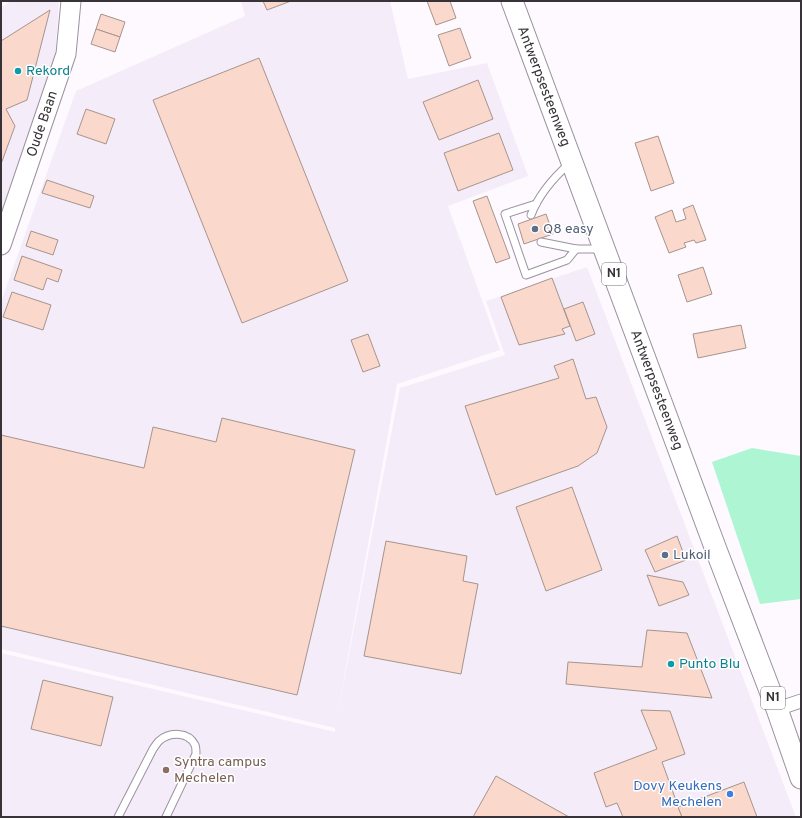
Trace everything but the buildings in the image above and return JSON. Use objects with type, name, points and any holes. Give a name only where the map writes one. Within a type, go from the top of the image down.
[{"type":"main road","name":"Antwerpsesteenweg","points":[[512,1],[778,709],[801,778]]},
{"type":"street","name":"Oude Baan","points":[[1,244],[66,54],[71,1]]},
{"type":"street","points":[[778,709],[801,701]]},
{"type":"lane","points":[[531,215],[536,204],[555,177],[572,162]]},
{"type":"lane","points":[[536,204],[505,214],[526,275],[567,260],[576,249]]},
{"type":"lane","points":[[541,242],[576,249],[604,249]]},
{"type":"lane","points":[[118,817],[153,749],[159,741],[171,734],[181,734],[189,738],[195,745],[196,754],[166,817]]},
{"type":"shaded area","points":[[11,1],[59,1],[54,75],[1,216],[1,7]]},
{"type":"shaded area","points":[[241,1],[390,1],[408,79],[487,63],[528,176],[448,206],[500,350],[397,384],[336,722],[400,388],[505,355],[486,301],[587,267],[796,817],[1,817],[1,653],[335,732],[335,728],[1,649],[1,302],[76,91],[245,16]]},
{"type":"green space","points":[[752,448],[801,456],[801,599],[760,604],[712,462]]},
{"type":"place","name":"Rekord","points":[[18,71]]},
{"type":"place","name":"Q8 easy","points":[[535,229]]},
{"type":"place","name":"Lukoil","points":[[665,555]]},
{"type":"place","name":"Punto Blu","points":[[671,664]]},
{"type":"place","name":"Syntra campus Mechelen","points":[[166,770]]},
{"type":"place","name":"Dovy Keukens Mechelen","points":[[730,794]]}]
